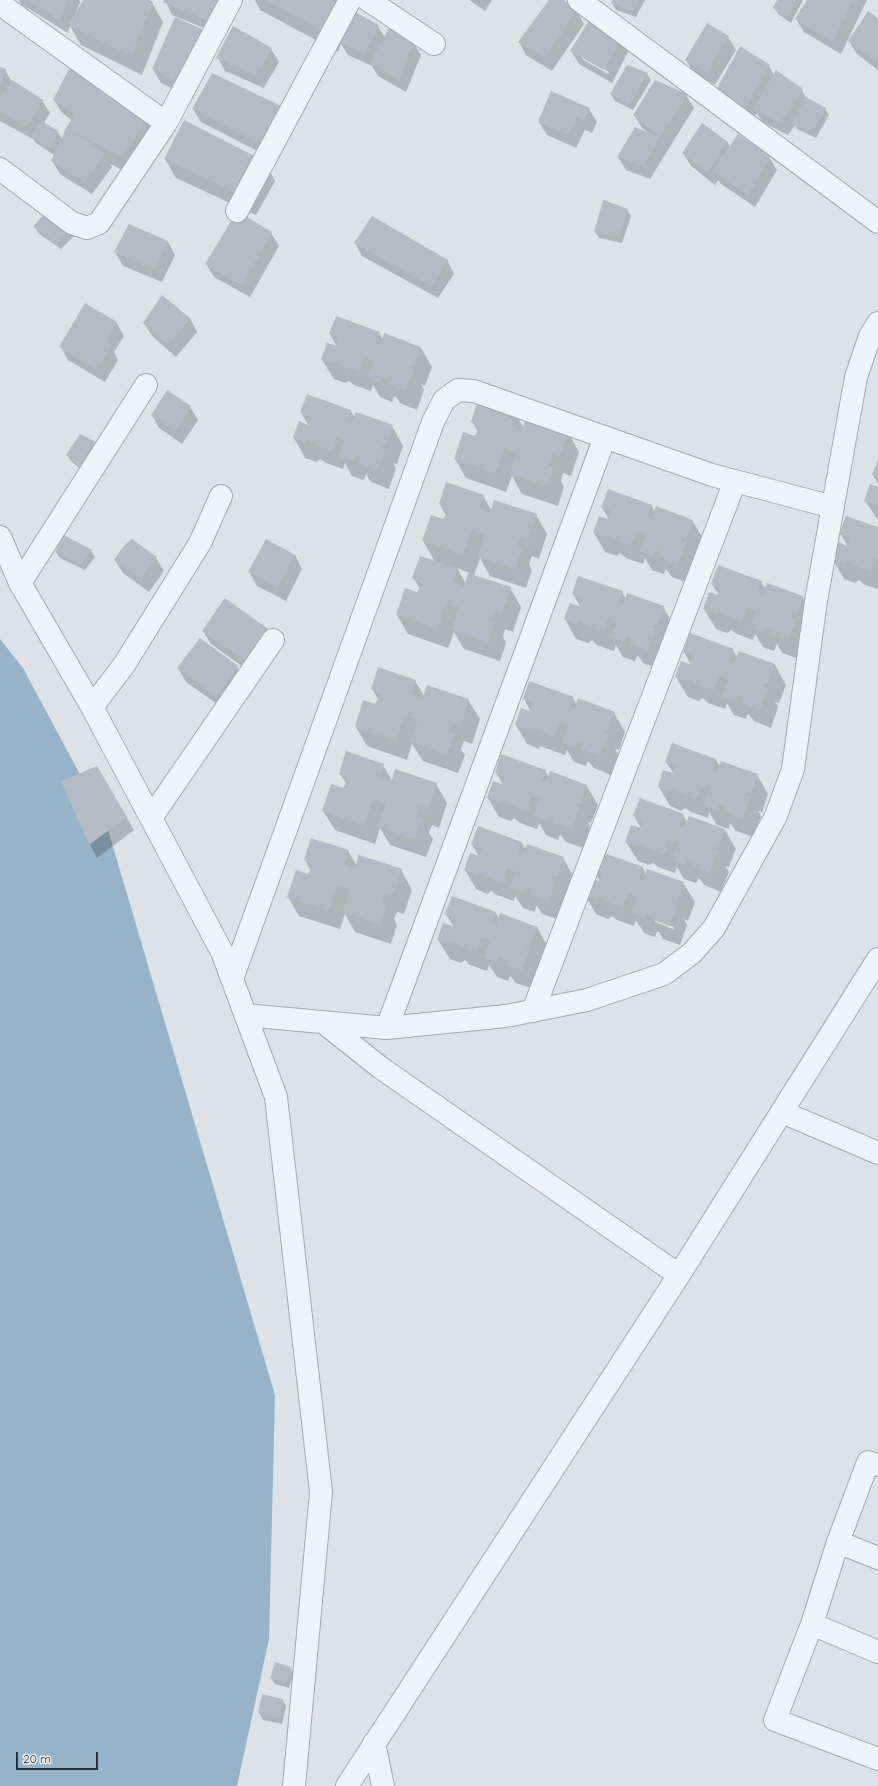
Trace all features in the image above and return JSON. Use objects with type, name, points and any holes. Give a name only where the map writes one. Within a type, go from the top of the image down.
[{"type":"street","points":[[0,169],[72,223],[87,228],[99,223],[166,124],[231,0]]},
{"type":"street","points":[[237,211],[350,0]]},
{"type":"street","points":[[368,0],[434,44]]},
{"type":"street","points":[[579,0],[878,222]]},
{"type":"street","points":[[0,4],[166,124]]},
{"type":"street","points":[[245,1015],[387,1028],[506,1016],[587,1000],[664,974],[692,953],[714,928],[776,816],[793,769],[816,601],[856,377],[870,336],[878,323]]},
{"type":"street","points":[[20,583],[146,385]]},
{"type":"street","points":[[232,979],[433,422],[444,400],[458,390],[474,391],[735,481],[833,507]]},
{"type":"street","points":[[387,1028],[605,437]]},
{"type":"street","points":[[533,1011],[735,481]]},
{"type":"street","points":[[92,707],[124,665],[200,543],[221,496]]},
{"type":"street","points":[[0,538],[20,583],[92,707],[222,952],[276,1097],[321,1492],[294,1786]]},
{"type":"street","points":[[151,818],[273,640]]},
{"type":"street","points":[[346,1786],[679,1275],[878,959]]},
{"type":"street","points":[[323,1022],[381,1068],[679,1275]]},
{"type":"street","points":[[782,1112],[878,1153]]},
{"type":"street","points":[[878,1465],[868,1462],[838,1542],[812,1624],[775,1720],[878,1759]]},
{"type":"street","points":[[838,1542],[878,1558]]},
{"type":"street","points":[[812,1624],[878,1652]]},
{"type":"street","points":[[374,1743],[383,1786]]},
{"type":"water","points":[[0,639],[23,668],[106,823],[275,1395],[269,1639],[237,1786],[0,1786]]},
{"type":"building","points":[[27,0],[68,0],[60,20]]},
{"type":"building","points":[[83,0],[149,0],[153,2],[131,56],[69,25]]},
{"type":"building","points":[[164,0],[217,0],[209,21],[163,2]]},
{"type":"building","points":[[266,0],[340,0],[327,33]]},
{"type":"building","points":[[549,0],[564,0],[577,10],[545,58],[518,42]]},
{"type":"building","points":[[613,0],[639,0],[633,11],[611,3]]},
{"type":"building","points":[[777,0],[796,0],[787,18],[773,8]]},
{"type":"building","points":[[807,0],[853,0],[833,42],[795,19]]},
{"type":"building","points":[[353,11],[379,25],[365,53],[339,42]]},
{"type":"building","points":[[868,11],[878,18],[878,58],[876,62],[848,41]]},
{"type":"building","points":[[175,17],[206,31],[185,87],[152,69]]},
{"type":"building","points":[[588,22],[621,38],[604,70],[570,51]]},
{"type":"building","points":[[707,23],[729,36],[707,73],[685,60]]},
{"type":"building","points":[[233,26],[272,48],[256,75],[216,58]]},
{"type":"building","points":[[389,28],[414,41],[399,80],[370,63]]},
{"type":"building","points":[[740,46],[770,65],[744,109],[715,92]]},
{"type":"building","points":[[78,51],[157,104],[122,157],[68,129],[105,153],[85,182],[51,161],[66,128],[75,114],[53,100]]},
{"type":"building","points":[[627,65],[648,73],[630,104],[610,94]]},
{"type":"building","points":[[0,67],[6,69],[0,87]]},
{"type":"building","points":[[776,70],[803,89],[780,122],[753,109]]},
{"type":"building","points":[[212,73],[281,106],[259,143],[192,109]]},
{"type":"building","points":[[12,80],[43,100],[26,127],[0,112],[0,99]]},
{"type":"building","points":[[655,80],[687,94],[660,137],[633,115]]},
{"type":"building","points":[[551,91],[590,108],[584,120],[577,117],[569,135],[538,122]]},
{"type":"building","points":[[806,97],[826,108],[812,132],[792,123]]},
{"type":"building","points":[[184,120],[264,161],[245,196],[164,159]]},
{"type":"building","points":[[42,121],[58,131],[51,149],[31,137]]},
{"type":"building","points":[[702,123],[728,142],[708,172],[682,153]]},
{"type":"building","points":[[635,127],[660,137],[643,166],[617,157]]},
{"type":"building","points":[[738,134],[770,156],[748,195],[712,171]]},
{"type":"building","points":[[603,200],[628,209],[619,237],[594,232]]},
{"type":"building","points":[[46,211],[71,229],[57,244],[33,227]]},
{"type":"building","points":[[237,211],[272,232],[242,285],[205,264]]},
{"type":"building","points":[[372,216],[448,260],[431,286],[354,243]]},
{"type":"building","points":[[129,224],[168,241],[155,270],[114,252]]},
{"type":"building","points":[[162,295],[190,318],[168,345],[143,323]]},
{"type":"building","points":[[85,303],[117,322],[107,339],[111,346],[97,370],[59,347]]},
{"type":"building","points":[[336,316],[380,332],[375,344],[380,345],[384,333],[421,347],[414,367],[410,365],[409,367],[414,369],[406,391],[388,384],[390,379],[383,377],[381,383],[368,378],[374,361],[365,358],[360,372],[342,366],[337,362],[334,364],[321,360],[327,343],[337,346],[339,338],[329,334]]},
{"type":"building","points":[[167,390],[191,406],[175,431],[151,415]]},
{"type":"building","points":[[307,394],[351,410],[347,422],[351,424],[356,412],[393,425],[386,445],[382,444],[381,446],[385,448],[378,470],[359,463],[361,458],[355,456],[353,461],[339,456],[345,440],[336,437],[332,451],[308,440],[305,443],[293,438],[299,421],[308,425],[311,417],[300,413]]},
{"type":"building","points":[[478,400],[515,413],[511,427],[522,431],[526,417],[568,431],[560,457],[552,454],[548,465],[553,467],[547,487],[510,474],[517,452],[504,447],[495,473],[454,459],[463,432],[475,436],[480,428],[471,422]]},
{"type":"building","points":[[80,434],[101,444],[84,469],[66,455]]},
{"type":"building","points":[[878,460],[878,477],[872,475]]},
{"type":"building","points":[[446,482],[484,495],[479,509],[490,513],[494,500],[537,514],[528,540],[520,537],[517,548],[522,549],[515,569],[478,557],[485,534],[472,530],[463,555],[422,541],[431,515],[443,519],[448,511],[439,504]]},
{"type":"building","points":[[870,484],[878,487],[877,505],[864,501]]},
{"type":"building","points":[[608,489],[652,505],[647,516],[652,518],[656,506],[693,520],[686,539],[682,538],[681,541],[686,542],[678,564],[659,557],[661,552],[655,550],[653,556],[640,551],[646,534],[637,531],[632,545],[614,539],[609,535],[605,537],[593,533],[599,516],[608,519],[611,511],[601,508]]},
{"type":"building","points":[[846,516],[878,527],[878,559],[875,558],[871,572],[847,561],[844,564],[832,560],[838,542],[847,546],[850,538],[839,534]]},
{"type":"building","points":[[64,535],[92,550],[81,564],[55,552]]},
{"type":"building","points":[[132,539],[157,557],[141,579],[114,560],[124,546]]},
{"type":"building","points":[[266,539],[295,555],[278,588],[248,572]]},
{"type":"building","points":[[420,556],[458,568],[453,582],[464,586],[468,573],[511,587],[502,613],[494,610],[491,621],[495,623],[489,642],[452,630],[459,607],[446,603],[437,629],[396,615],[405,588],[417,592],[422,584],[412,578]]},
{"type":"building","points":[[718,565],[762,581],[758,593],[762,595],[767,583],[803,596],[796,616],[792,615],[791,617],[796,619],[788,640],[770,634],[772,629],[766,627],[763,632],[751,628],[756,611],[747,607],[742,621],[724,615],[719,611],[716,614],[703,609],[709,592],[719,595],[721,588],[711,584]]},
{"type":"building","points":[[578,576],[623,591],[618,603],[623,605],[627,593],[664,606],[657,626],[653,625],[652,627],[656,629],[649,650],[630,644],[632,639],[626,637],[624,642],[611,638],[617,621],[608,618],[603,632],[585,625],[580,621],[576,624],[564,619],[570,603],[579,606],[582,598],[572,594]]},
{"type":"building","points":[[225,598],[268,629],[245,661],[202,631]]},
{"type":"building","points":[[690,633],[734,649],[729,661],[734,663],[739,651],[775,664],[768,684],[764,683],[763,686],[768,687],[760,709],[741,702],[743,697],[737,695],[735,701],[722,696],[728,679],[719,676],[714,690],[696,684],[691,679],[687,682],[675,677],[681,661],[690,664],[693,656],[683,652]]},
{"type":"building","points":[[200,638],[238,666],[216,697],[177,668]]},
{"type":"building","points":[[378,667],[416,680],[412,694],[423,698],[427,685],[469,699],[461,725],[453,722],[449,733],[454,734],[447,754],[410,742],[418,719],[405,715],[396,741],[355,727],[363,700],[375,704],[381,695],[371,689]]},
{"type":"building","points":[[529,681],[574,697],[569,708],[574,710],[578,698],[615,712],[608,731],[604,730],[603,732],[608,734],[600,756],[581,749],[583,744],[577,742],[575,747],[562,743],[568,726],[559,723],[554,736],[529,727],[528,730],[515,725],[521,708],[530,711],[533,703],[523,699]]},
{"type":"building","points":[[672,743],[716,759],[712,771],[716,772],[721,761],[758,774],[751,793],[747,792],[746,795],[750,796],[743,818],[724,811],[726,806],[719,804],[718,810],[704,805],[710,788],[701,785],[696,799],[678,793],[673,789],[670,792],[658,787],[663,770],[673,773],[676,765],[665,762]]},
{"type":"building","points":[[346,751],[384,764],[379,779],[391,782],[395,769],[437,783],[428,809],[421,806],[417,817],[422,819],[415,839],[378,826],[386,803],[373,799],[364,825],[322,811],[331,784],[343,788],[349,780],[339,774]]},
{"type":"building","points":[[501,754],[546,770],[541,781],[546,783],[550,771],[587,785],[580,804],[576,803],[575,805],[580,807],[572,829],[553,822],[555,817],[549,815],[547,821],[534,816],[540,799],[531,796],[526,810],[508,803],[503,799],[499,802],[487,798],[493,781],[502,784],[505,776],[495,773]]},
{"type":"building","points":[[97,766],[127,817],[89,845],[61,781]]},
{"type":"building","points":[[640,798],[684,814],[680,826],[684,827],[689,816],[725,829],[718,848],[714,847],[713,849],[718,851],[710,873],[692,866],[693,861],[687,859],[685,864],[672,860],[678,843],[669,840],[664,854],[646,848],[641,844],[638,846],[625,842],[631,825],[641,828],[644,820],[633,816]]},
{"type":"building","points":[[478,826],[522,842],[518,854],[522,856],[527,844],[564,857],[557,877],[553,876],[552,878],[556,879],[549,901],[530,895],[532,890],[525,887],[524,893],[510,889],[516,872],[507,868],[502,882],[485,876],[479,872],[476,875],[464,870],[470,853],[479,856],[482,848],[471,845]]},
{"type":"building","points":[[311,838],[349,850],[344,865],[355,868],[359,855],[402,869],[393,895],[385,893],[382,903],[387,905],[380,925],[343,912],[350,889],[337,885],[329,911],[287,897],[296,870],[308,874],[313,866],[304,860]]},
{"type":"building","points":[[599,851],[643,867],[639,879],[643,881],[647,869],[684,882],[677,902],[673,900],[672,903],[677,905],[669,926],[651,919],[652,914],[646,913],[644,918],[631,913],[637,897],[628,893],[623,908],[605,901],[600,897],[597,900],[584,895],[590,878],[599,881],[602,873],[592,870]]},
{"type":"building","points":[[452,896],[496,912],[492,923],[496,925],[500,913],[537,927],[530,946],[526,945],[525,947],[530,949],[522,970],[504,964],[505,959],[499,957],[497,962],[484,958],[490,941],[481,938],[476,952],[458,945],[453,941],[450,944],[437,940],[443,923],[453,926],[455,918],[445,914]]},
{"type":"building","points":[[275,1662],[291,1667],[286,1683],[270,1678]]},
{"type":"building","points":[[262,1694],[283,1699],[279,1718],[258,1713]]}]
